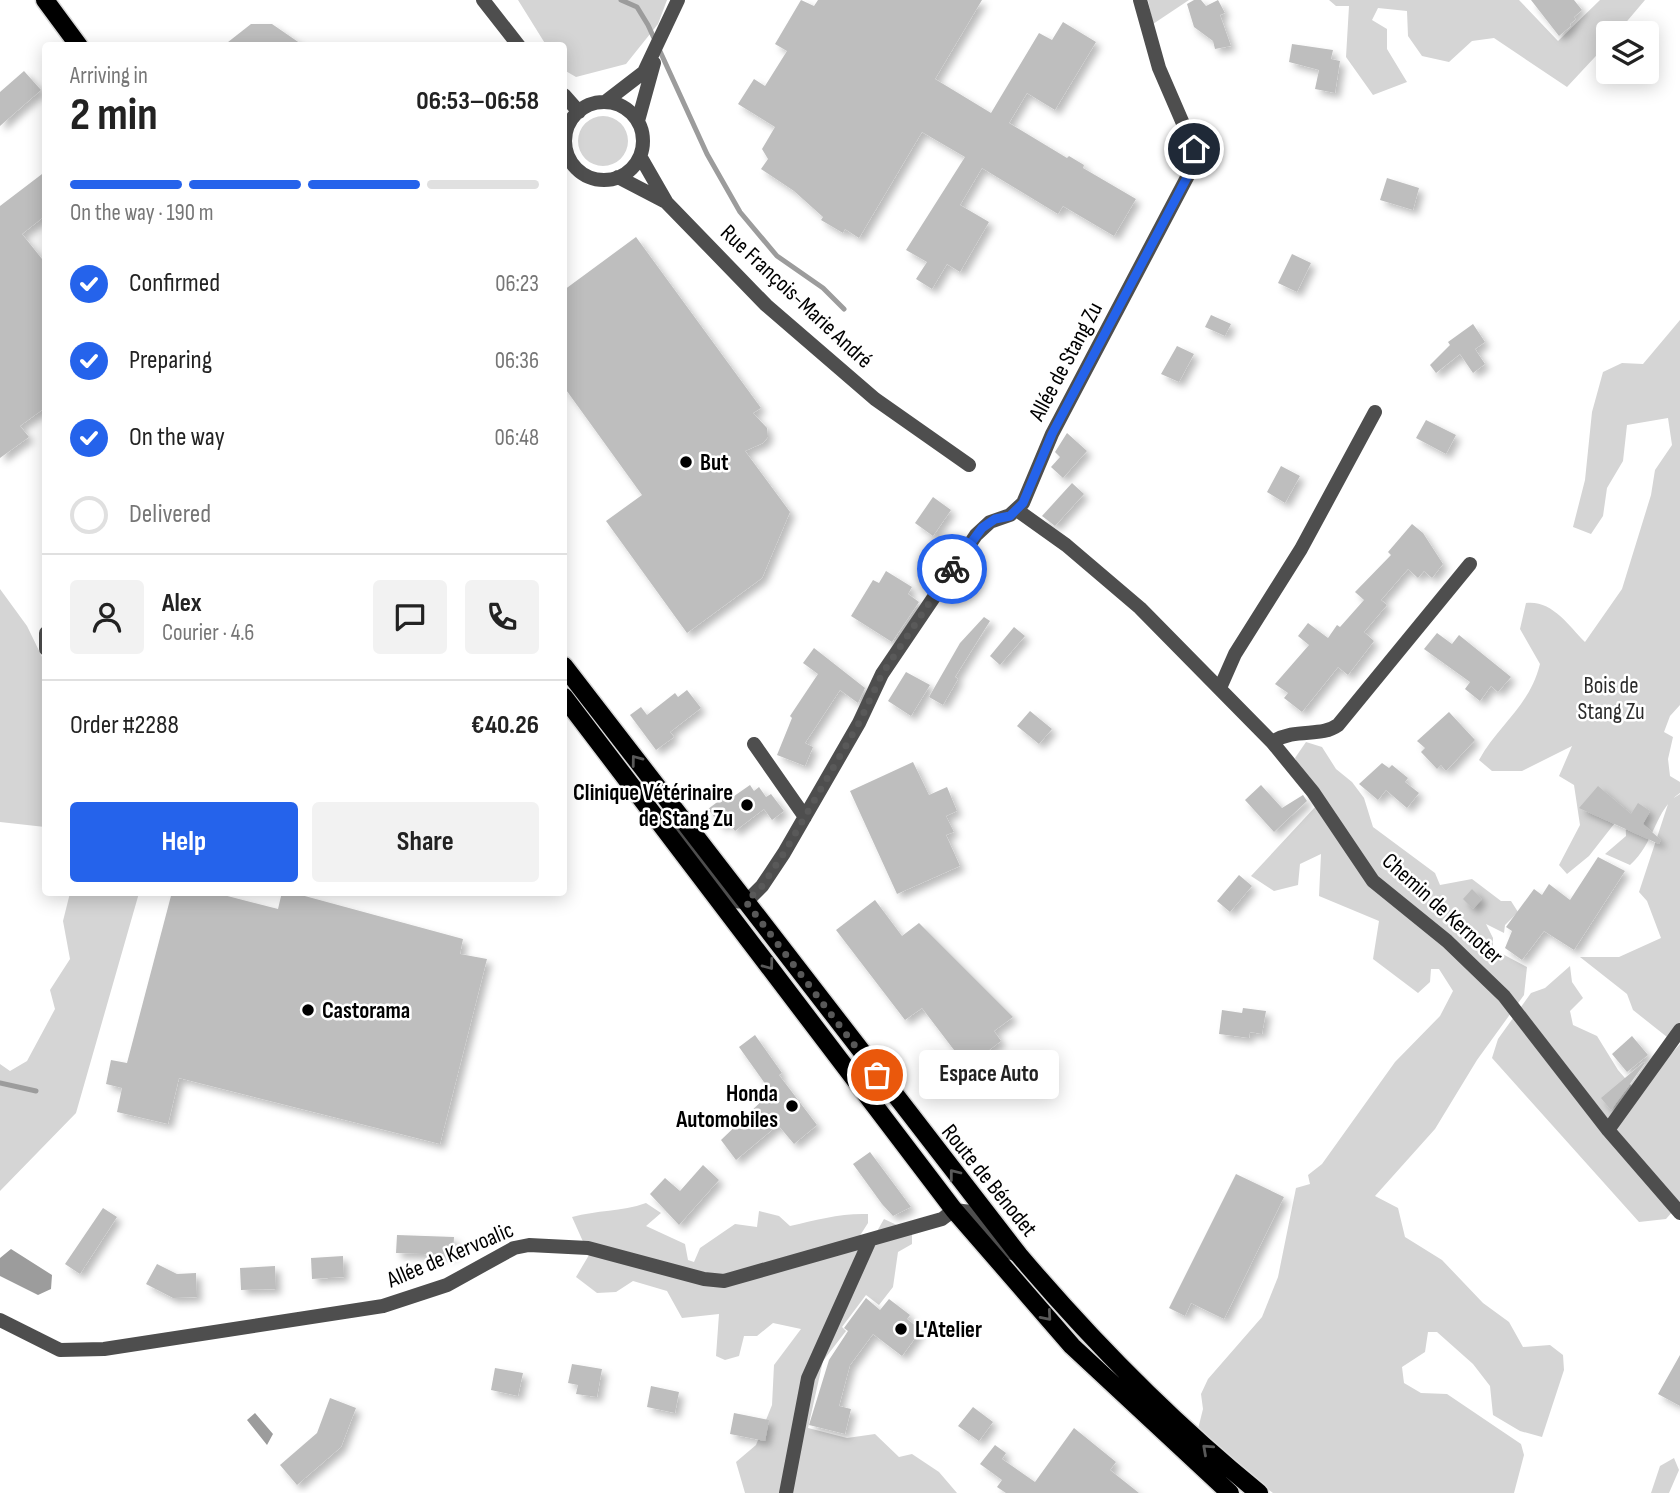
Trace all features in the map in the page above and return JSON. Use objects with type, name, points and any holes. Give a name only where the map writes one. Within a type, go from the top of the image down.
[{"type":"main road","points":[[45,0],[76,42]]},
{"type":"main road","name":"Route de Bénodet","points":[[567,670],[1034,1273],[1168,1414],[1259,1493]]},
{"type":"main road","name":"Route de Bénodet","points":[[567,701],[954,1210],[1028,1296],[1124,1396],[1230,1493]]},
{"type":"street","points":[[483,0],[516,42]]},
{"type":"street","points":[[567,128],[579,111],[605,102],[637,80],[657,48],[678,0]]},
{"type":"street","name":"Allée de Stang Zu","points":[[1017,510],[1034,482],[1052,434],[1196,157],[1159,68],[1140,0]]},
{"type":"street","points":[[638,121],[657,48]]},
{"type":"street","points":[[567,98],[579,111]]},
{"type":"street","points":[[567,173],[579,171],[603,180],[618,177],[631,169],[640,156],[643,135],[638,121],[629,111],[605,102]]},
{"type":"street","points":[[567,147],[571,161],[579,171]]},
{"type":"street","name":"Rue François-Marie André","points":[[640,156],[667,203],[766,305],[813,348],[876,399],[969,465]]},
{"type":"street","name":"Rue François-Marie André","points":[[618,177],[667,203]]},
{"type":"street","points":[[1220,688],[1235,654],[1301,549],[1375,412]]},
{"type":"street","points":[[747,936],[740,917],[746,902],[768,878],[805,817],[859,723],[882,674],[976,535],[995,519],[1007,517],[1017,510]]},
{"type":"street","name":"Chemin de Kernoter","points":[[1017,510],[1107,579],[1272,742],[1312,792],[1373,881],[1447,941],[1504,996],[1608,1130],[1680,1213]]},
{"type":"street","points":[[1272,742],[1292,732],[1327,731],[1338,725],[1470,564]]},
{"type":"street","points":[[754,744],[805,817]]},
{"type":"street","points":[[660,820],[683,836],[733,901],[746,902]]},
{"type":"street","points":[[1608,1130],[1680,1030]]},
{"type":"street","points":[[954,1210],[971,1212],[1004,1251],[1019,1255]]},
{"type":"street","name":"Allée de Kervoalic","points":[[0,1320],[60,1350],[87,1351],[383,1307],[447,1285],[514,1248],[529,1245],[589,1248],[704,1279],[724,1281],[942,1219],[954,1210]]},
{"type":"street","points":[[786,1493],[808,1378],[817,1350],[870,1240]]},
{"type":"street","points":[[1028,1296],[1034,1273]]},
{"type":"green space","points":[[518,0],[667,0],[658,24],[626,64],[576,77],[567,72],[567,42],[544,42]]},
{"type":"green space","points":[[1148,0],[1189,0],[1153,24]]},
{"type":"green space","points":[[1329,0],[1519,0],[1558,41],[1600,0],[1645,0],[1627,21],[1596,21],[1596,56],[1567,87],[1494,38],[1472,41],[1449,62],[1422,56],[1408,36],[1407,11],[1378,8],[1372,20],[1387,29],[1387,49],[1407,82],[1373,95],[1346,57],[1349,6],[1336,6]]},
{"type":"green space","points":[[603,116],[621,123],[628,141],[621,159],[603,166],[585,159],[578,141],[585,123]]},
{"type":"green space","name":"Bois de Stang Zu","points":[[1680,320],[1680,705],[1670,716],[1664,732],[1673,737],[1668,759],[1670,776],[1680,782],[1680,793],[1665,808],[1645,847],[1630,865],[1605,854],[1626,836],[1625,810],[1589,856],[1567,874],[1559,865],[1580,825],[1574,785],[1559,776],[1572,746],[1522,771],[1492,771],[1479,760],[1529,692],[1540,664],[1520,629],[1526,603],[1544,605],[1552,610],[1585,642],[1622,589],[1651,495],[1655,470],[1672,445],[1668,418],[1627,425],[1623,461],[1607,488],[1603,516],[1591,534],[1573,527],[1585,480],[1592,412],[1603,372],[1622,363],[1643,364]]},
{"type":"green space","points":[[0,589],[27,626],[42,657],[42,827],[0,822]]},
{"type":"green space","points":[[1306,742],[1322,747],[1336,769],[1352,782],[1364,798],[1373,827],[1435,873],[1440,885],[1472,879],[1501,901],[1511,901],[1518,912],[1505,925],[1504,933],[1486,924],[1493,938],[1493,949],[1527,967],[1524,995],[1477,1060],[1435,1129],[1375,1196],[1398,1208],[1405,1237],[1442,1260],[1483,1303],[1509,1322],[1523,1347],[1550,1345],[1563,1355],[1564,1370],[1542,1437],[1520,1431],[1493,1415],[1490,1386],[1473,1364],[1437,1332],[1428,1332],[1425,1352],[1402,1367],[1404,1383],[1421,1393],[1447,1394],[1521,1444],[1524,1455],[1514,1493],[1273,1493],[1225,1457],[1198,1429],[1203,1409],[1201,1394],[1208,1379],[1262,1317],[1278,1277],[1296,1188],[1310,1184],[1308,1175],[1322,1164],[1395,1062],[1440,1016],[1453,991],[1439,969],[1431,969],[1430,982],[1418,993],[1373,959],[1379,921],[1319,896],[1321,854],[1300,864],[1298,885],[1274,891],[1251,876],[1316,806],[1295,758]]},
{"type":"green space","points":[[1680,794],[1680,1024],[1667,1037],[1633,1010],[1627,994],[1580,957],[1619,957],[1661,938],[1647,901],[1639,892],[1669,801]]},
{"type":"green space","points":[[69,896],[138,896],[76,1113],[0,1191],[0,1064],[10,1071],[27,1061],[55,1009],[50,990],[70,959],[63,921]]},
{"type":"green space","points":[[1570,966],[1572,982],[1583,998],[1570,1011],[1573,1025],[1597,1036],[1618,1070],[1637,1092],[1680,1044],[1680,1203],[1666,1219],[1639,1222],[1492,1058],[1498,1039],[1531,993],[1545,988]]},
{"type":"green space","points":[[646,1203],[661,1213],[646,1226],[685,1244],[688,1260],[694,1262],[700,1248],[735,1224],[757,1227],[759,1211],[779,1216],[790,1226],[838,1216],[868,1214],[868,1223],[854,1245],[882,1243],[876,1233],[884,1219],[912,1232],[912,1244],[898,1252],[893,1287],[879,1305],[866,1295],[842,1327],[846,1331],[823,1361],[808,1428],[847,1438],[875,1434],[899,1457],[912,1454],[939,1472],[957,1493],[745,1493],[736,1462],[756,1445],[772,1405],[774,1365],[801,1329],[773,1323],[757,1336],[744,1336],[739,1356],[725,1360],[716,1356],[719,1314],[682,1318],[667,1291],[633,1281],[616,1292],[597,1293],[576,1277],[589,1255],[572,1217]]},
{"type":"green space","points":[[1674,1458],[1679,1470],[1669,1493],[1651,1493],[1660,1466]]},
{"type":"shaded area","points":[[11,1249],[52,1275],[51,1289],[38,1295],[0,1276],[0,1258]]},
{"type":"shaded area","points":[[255,1413],[273,1434],[267,1445],[247,1420]]},
{"type":"building","points":[[801,0],[814,6],[818,0],[982,0],[935,79],[991,113],[1039,33],[1052,40],[1063,22],[1096,42],[1055,110],[1027,93],[1009,123],[1067,158],[1069,156],[1084,165],[1083,168],[1136,199],[1114,236],[1063,206],[1058,214],[982,168],[960,205],[989,222],[960,272],[947,264],[932,289],[916,279],[927,262],[906,250],[965,157],[922,132],[859,238],[845,229],[843,233],[821,220],[823,217],[794,191],[761,169],[768,159],[762,149],[775,127],[738,104],[754,79],[765,86],[787,51],[775,44]]},
{"type":"building","points":[[1201,0],[1206,6],[1218,0],[1225,13],[1220,15],[1231,46],[1215,49],[1213,41],[1194,27],[1187,4]]},
{"type":"building","points":[[1531,0],[1574,0],[1582,10],[1574,17],[1576,19],[1571,26],[1559,36]]},
{"type":"building","points":[[251,24],[272,24],[298,42],[228,42]]},
{"type":"building","points":[[1292,44],[1333,50],[1331,59],[1340,61],[1335,93],[1315,89],[1319,70],[1289,62]]},
{"type":"building","points":[[24,71],[41,90],[0,126],[0,92]]},
{"type":"building","points":[[42,174],[42,218],[22,234],[42,259],[42,410],[20,426],[29,437],[0,458],[0,206]]},
{"type":"building","points":[[1387,178],[1419,188],[1413,210],[1380,200]]},
{"type":"building","name":"But","points":[[636,237],[761,408],[753,413],[767,428],[768,437],[763,443],[745,451],[790,512],[762,578],[687,633],[606,521],[642,495],[567,391],[567,288]]},
{"type":"building","points":[[1292,254],[1311,263],[1297,292],[1278,283]]},
{"type":"building","points":[[1211,315],[1231,324],[1225,336],[1205,327]]},
{"type":"building","points":[[1473,324],[1485,342],[1475,349],[1485,364],[1473,373],[1460,354],[1436,373],[1430,365],[1450,345],[1448,342]]},
{"type":"building","points":[[1177,346],[1194,354],[1179,382],[1161,374]]},
{"type":"building","points":[[1426,420],[1456,435],[1446,454],[1416,438]]},
{"type":"building","points":[[1067,433],[1087,451],[1063,478],[1051,467],[1060,457],[1055,452]]},
{"type":"building","points":[[1281,466],[1300,476],[1285,503],[1267,492]]},
{"type":"building","points":[[1072,483],[1084,494],[1055,526],[1042,516]]},
{"type":"building","points":[[933,497],[951,510],[933,536],[915,523]]},
{"type":"building","points":[[1412,524],[1423,533],[1443,564],[1432,578],[1424,571],[1418,578],[1408,569],[1381,600],[1387,605],[1364,632],[1374,641],[1348,675],[1338,667],[1302,712],[1284,698],[1288,693],[1275,684],[1309,645],[1298,636],[1308,623],[1328,638],[1337,625],[1340,627],[1364,600],[1355,592],[1391,555],[1388,552]]},
{"type":"building","points":[[886,571],[912,587],[908,594],[919,602],[892,642],[851,616],[873,580],[879,583]]},
{"type":"building","points":[[984,617],[990,621],[955,677],[958,679],[943,705],[929,697],[960,643]]},
{"type":"building","points":[[1014,627],[1025,636],[1000,665],[990,656]]},
{"type":"building","points":[[1437,633],[1452,644],[1459,635],[1511,677],[1498,692],[1491,686],[1480,701],[1465,689],[1470,682],[1424,649]]},
{"type":"building","points":[[814,648],[865,688],[858,703],[840,690],[805,743],[813,747],[805,766],[777,755],[792,718],[790,716],[818,674],[803,663]]},
{"type":"building","points":[[906,672],[930,685],[911,716],[888,701]]},
{"type":"building","points":[[687,690],[701,708],[670,732],[674,737],[656,750],[630,715],[641,707],[647,715],[675,693],[678,697]]},
{"type":"building","points":[[1030,711],[1052,729],[1039,744],[1017,726]]},
{"type":"building","points":[[1449,712],[1475,740],[1446,771],[1441,765],[1437,769],[1421,752],[1425,748],[1417,741]]},
{"type":"building","points":[[913,762],[929,795],[947,787],[957,811],[946,816],[954,832],[946,835],[960,866],[897,894],[850,791]]},
{"type":"building","points":[[1382,763],[1389,768],[1392,765],[1408,778],[1405,782],[1419,793],[1407,808],[1386,790],[1378,800],[1359,784]]},
{"type":"building","name":"Clinique Vétérinaire de Stang Zu","points":[[750,785],[754,791],[759,787],[766,797],[771,794],[784,811],[772,820],[764,809],[735,831],[728,822],[722,827],[708,809],[724,797],[727,801]]},
{"type":"building","points":[[1261,785],[1282,808],[1303,795],[1307,801],[1274,832],[1245,800]]},
{"type":"building","points":[[1598,786],[1631,814],[1638,803],[1650,811],[1643,824],[1661,840],[1659,844],[1579,808]]},
{"type":"building","points":[[1598,857],[1625,871],[1574,950],[1544,931],[1522,960],[1505,948],[1512,931],[1506,927],[1534,889],[1542,895],[1549,884],[1570,900]]},
{"type":"building","points":[[1239,875],[1252,886],[1230,912],[1217,901]]},
{"type":"building","points":[[1472,889],[1482,899],[1473,909],[1463,899]]},
{"type":"building","name":"Castorama","points":[[171,896],[228,896],[278,909],[281,896],[305,896],[463,939],[460,954],[487,959],[440,1144],[179,1078],[168,1124],[117,1112],[122,1088],[106,1084],[111,1060],[127,1063]]},
{"type":"building","points":[[875,900],[902,936],[919,923],[1013,1017],[994,1031],[1001,1041],[967,1067],[922,1008],[905,1020],[836,930]]},
{"type":"building","points":[[1243,1008],[1266,1011],[1262,1034],[1250,1032],[1249,1038],[1219,1034],[1222,1010],[1242,1013]]},
{"type":"building","points":[[755,1035],[782,1073],[779,1075],[817,1125],[794,1144],[778,1125],[736,1160],[721,1140],[771,1092],[739,1047]]},
{"type":"building","points":[[1632,1036],[1648,1055],[1627,1072],[1612,1054]]},
{"type":"building","points":[[1645,1063],[1611,1110],[1601,1098]]},
{"type":"building","points":[[870,1152],[911,1207],[893,1216],[882,1204],[853,1164]]},
{"type":"building","points":[[703,1165],[719,1180],[679,1225],[650,1194],[665,1178],[680,1191]]},
{"type":"building","points":[[1236,1174],[1284,1197],[1224,1319],[1191,1303],[1185,1316],[1169,1308]]},
{"type":"building","points":[[103,1208],[117,1217],[80,1274],[65,1264]]},
{"type":"building","points":[[397,1235],[454,1237],[453,1255],[396,1253]]},
{"type":"building","points":[[343,1256],[344,1277],[312,1279],[311,1258]]},
{"type":"building","points":[[157,1264],[177,1274],[196,1273],[197,1297],[173,1298],[146,1284]]},
{"type":"building","points":[[275,1266],[276,1289],[241,1290],[240,1268]]},
{"type":"building","points":[[866,1298],[880,1310],[889,1299],[910,1315],[907,1319],[921,1330],[902,1356],[873,1334],[850,1365],[839,1406],[851,1409],[845,1434],[809,1425],[829,1360],[848,1331],[844,1328]]},
{"type":"building","points":[[1680,1355],[1680,1406],[1658,1394]]},
{"type":"building","points":[[572,1364],[602,1369],[597,1397],[576,1394],[578,1385],[568,1383]]},
{"type":"building","points":[[495,1368],[523,1373],[518,1396],[491,1390]]},
{"type":"building","points":[[651,1386],[679,1392],[675,1413],[647,1407]]},
{"type":"building","points":[[330,1398],[356,1408],[341,1447],[297,1485],[280,1465],[317,1433]]},
{"type":"building","points":[[973,1407],[993,1422],[979,1441],[958,1426]]},
{"type":"building","points":[[734,1413],[769,1420],[765,1441],[730,1434]]},
{"type":"building","points":[[1074,1428],[1116,1462],[1110,1470],[1139,1493],[1006,1493],[997,1487],[1002,1480],[980,1464],[995,1445],[1006,1453],[1002,1459],[1035,1482]]},
{"type":"waterway","points":[[621,0],[637,7],[648,25],[707,154],[740,212],[777,256],[823,288],[844,309]]},
{"type":"waterway","points":[[0,1083],[36,1091]]},
{"type":"way so far","points":[[877,1075],[746,902],[762,886],[784,853],[859,723],[882,674],[952,569]]},
{"type":"place","name":"But","points":[[686,462]]},
{"type":"place","name":"Clinique Vétérinaire de Stang Zu","points":[[747,805]]},
{"type":"place","name":"Castorama","points":[[308,1010]]},
{"type":"place","name":"Espace Auto","points":[[877,1075]]},
{"type":"place","name":"Honda Automobiles","points":[[792,1106]]},
{"type":"place","name":"L'Atelier","points":[[901,1329]]},
{"type":"route","points":[[952,569],[982,528],[995,519],[1010,516],[1029,493],[1052,434],[1193,166],[1196,157],[1194,149]]}]
